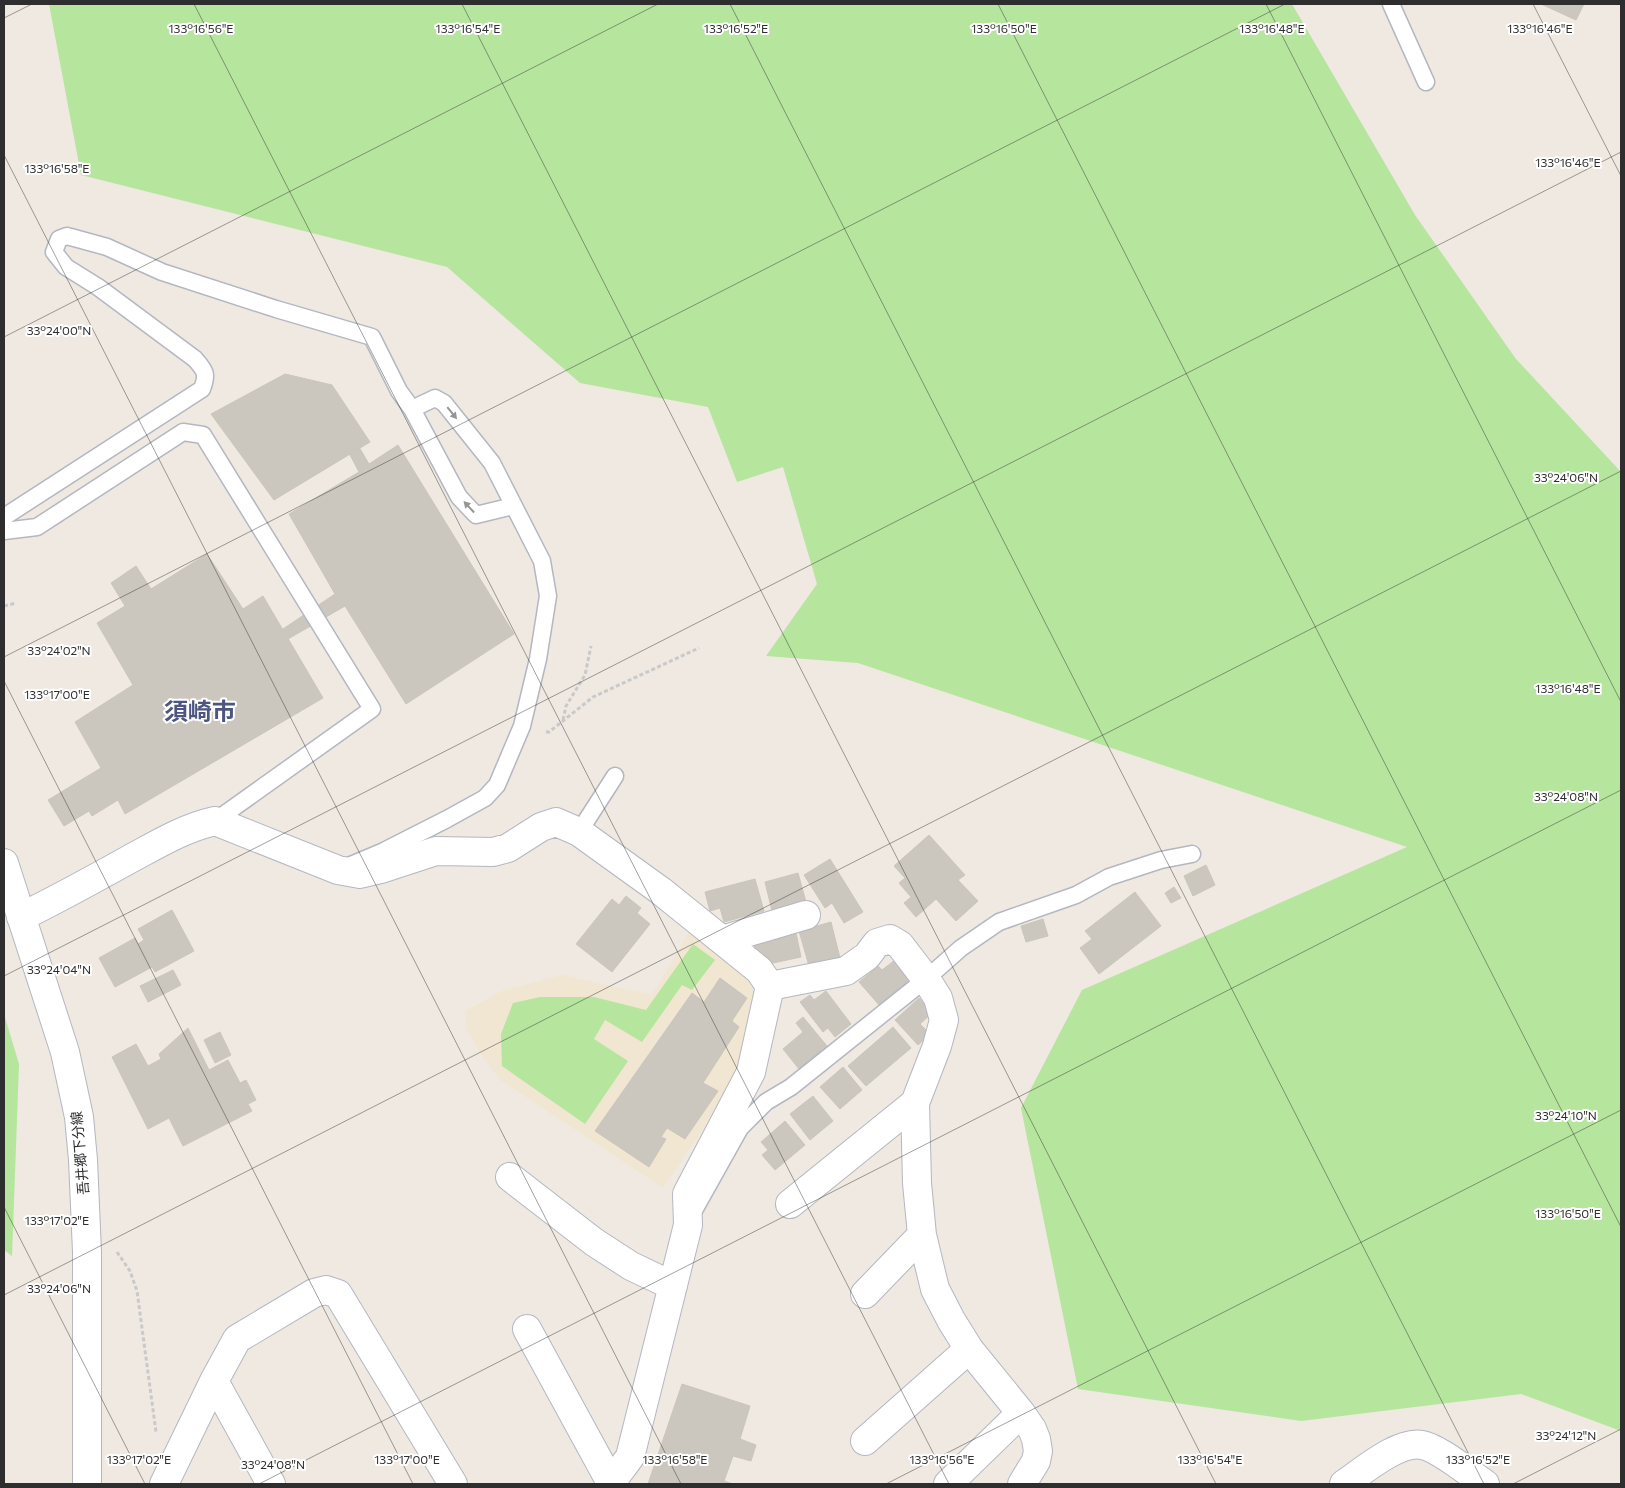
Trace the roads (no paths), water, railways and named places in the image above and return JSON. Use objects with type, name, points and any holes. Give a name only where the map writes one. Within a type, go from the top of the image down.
[{"type":"street","points":[[21,916],[53,901],[171,837],[196,825],[215,821],[338,870],[360,874],[436,851],[493,852],[508,848],[541,827],[556,822],[579,832],[661,891],[759,970],[770,986],[751,1072],[687,1194],[688,1225],[630,1456],[611,1484],[527,1330]]},
{"type":"street","name":"吾井郷下分線","points":[[4,863],[65,1052],[80,1125],[87,1252],[87,1484]]},
{"type":"street","points":[[722,940],[806,915]]},
{"type":"street","points":[[770,986],[846,971],[867,956],[877,943],[890,939],[900,945],[938,998],[944,1020],[937,1046],[915,1103],[917,1183],[922,1235],[935,1289],[951,1320],[969,1349],[1032,1429],[1038,1451],[1036,1460],[1022,1484]]},
{"type":"street","points":[[790,1204],[915,1103]]},
{"type":"street","points":[[510,1177],[594,1242],[631,1266],[673,1286]]},
{"type":"street","points":[[865,1294],[922,1235]]},
{"type":"street","points":[[164,1484],[237,1339],[314,1293],[326,1290],[338,1294],[453,1484]]},
{"type":"street","points":[[865,1440],[969,1349]]},
{"type":"street","points":[[214,1382],[271,1484]]},
{"type":"street","points":[[948,1484],[1021,1413]]},
{"type":"street","points":[[1344,1484],[1401,1448],[1412,1445],[1423,1445],[1441,1454],[1485,1484]]},
{"type":"lane","points":[[1391,4],[1426,82]]},
{"type":"lane","points":[[4,517],[202,389],[205,381],[206,372],[195,359],[98,287],[66,267],[54,252],[59,239],[67,236],[107,247],[162,272],[276,309],[372,336],[399,392],[412,409],[459,497],[476,515],[513,506]]},
{"type":"lane","points":[[338,870],[384,851],[485,798],[497,785],[522,726],[538,659],[548,596],[542,561],[492,463],[444,403],[436,398],[412,409]]},
{"type":"lane","points":[[4,531],[37,527],[183,432],[203,435],[372,709],[215,821]]},
{"type":"lane","points":[[579,832],[615,776]]},
{"type":"lane","points":[[688,1225],[697,1202],[740,1128],[766,1102],[791,1087],[926,979],[961,948],[999,922],[1076,895],[1109,877],[1132,868],[1192,854]]},
{"type":"district","name":"須崎市","points":[[200,712]]}]
